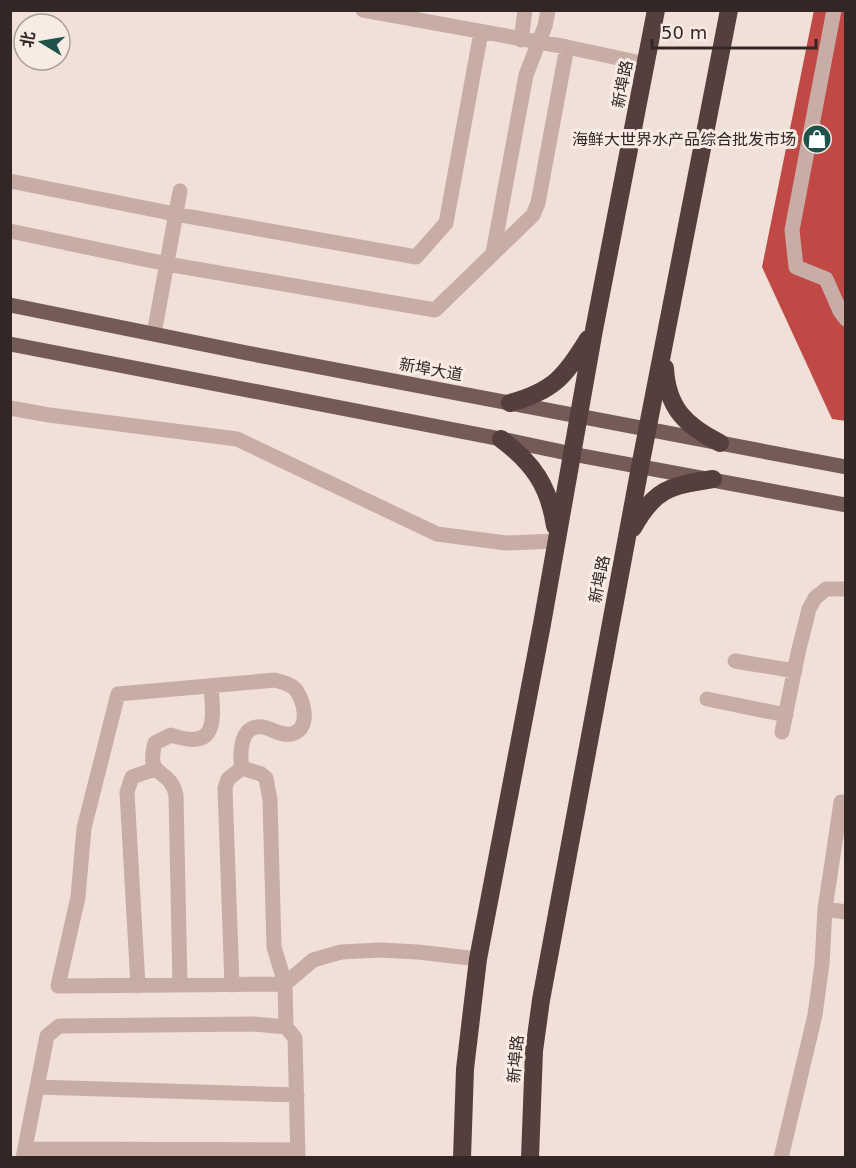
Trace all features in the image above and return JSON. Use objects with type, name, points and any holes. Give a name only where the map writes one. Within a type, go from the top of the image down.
[{"type":"highway","name":"新埠路","points":[[462,1158],[465,1069],[478,959],[557,541],[594,330],[656,10]]},
{"type":"highway","name":"新埠路","points":[[530,1158],[534,1051],[542,1000],[647,428],[729,10]]},
{"type":"highway","points":[[510,403],[535,396],[559,380],[573,364],[594,330]]},
{"type":"highway","points":[[663,349],[669,393],[676,409],[687,423],[720,443]]},
{"type":"highway","points":[[501,439],[517,451],[541,480],[549,498],[557,541]]},
{"type":"highway","points":[[626,543],[649,502],[672,487],[713,479]]},
{"type":"main road","name":"新埠大道","points":[[10,305],[846,467]]},
{"type":"main road","points":[[10,344],[846,505]]},
{"type":"street","points":[[363,10],[567,47],[646,64]]},
{"type":"street","points":[[520,40],[525,10]]},
{"type":"street","points":[[493,253],[526,75],[545,26],[548,10]]},
{"type":"street","points":[[834,10],[792,230],[796,267],[826,279],[846,319]]},
{"type":"street","points":[[10,181],[176,214],[416,257],[446,223],[481,32]]},
{"type":"street","points":[[10,231],[167,264],[435,310],[533,215],[538,203],[567,47]]},
{"type":"street","points":[[154,334],[180,191]]},
{"type":"street","points":[[10,408],[237,439],[437,534],[506,543],[557,541]]},
{"type":"street","points":[[782,732],[806,620],[815,598],[826,589],[846,589]]},
{"type":"street","points":[[735,661],[795,670]]},
{"type":"street","points":[[242,768],[240,758],[245,734],[250,729],[258,726],[293,734],[301,727],[304,703],[291,684],[276,680],[118,694],[84,828],[78,897],[58,986],[285,984],[313,960],[341,952],[408,951],[478,959]]},
{"type":"street","points":[[180,985],[176,795],[170,779],[155,769],[152,761],[155,743],[171,735],[194,741],[203,739],[209,732],[212,714],[211,686]]},
{"type":"street","points":[[706,699],[786,715]]},
{"type":"street","points":[[242,768],[266,778],[270,800],[274,947],[285,984],[286,1027],[295,1038],[298,1154],[24,1153],[47,1036],[59,1026],[254,1024],[286,1027]]},
{"type":"street","points":[[232,985],[225,788],[228,779],[242,768]]},
{"type":"street","points":[[138,986],[127,792],[132,777],[155,769]]},
{"type":"street","points":[[781,1158],[815,1015],[822,964],[825,909],[841,802]]},
{"type":"street","points":[[825,909],[846,912]]},
{"type":"street","points":[[37,1087],[297,1095]]},
{"type":"building","name":"海鲜大世界水产品综合批发市场","points":[[814,10],[846,10],[846,421],[832,419],[762,267]]},
{"type":"place","name":"海鲜大世界水产品综合批发市场","points":[[817,139]]}]
